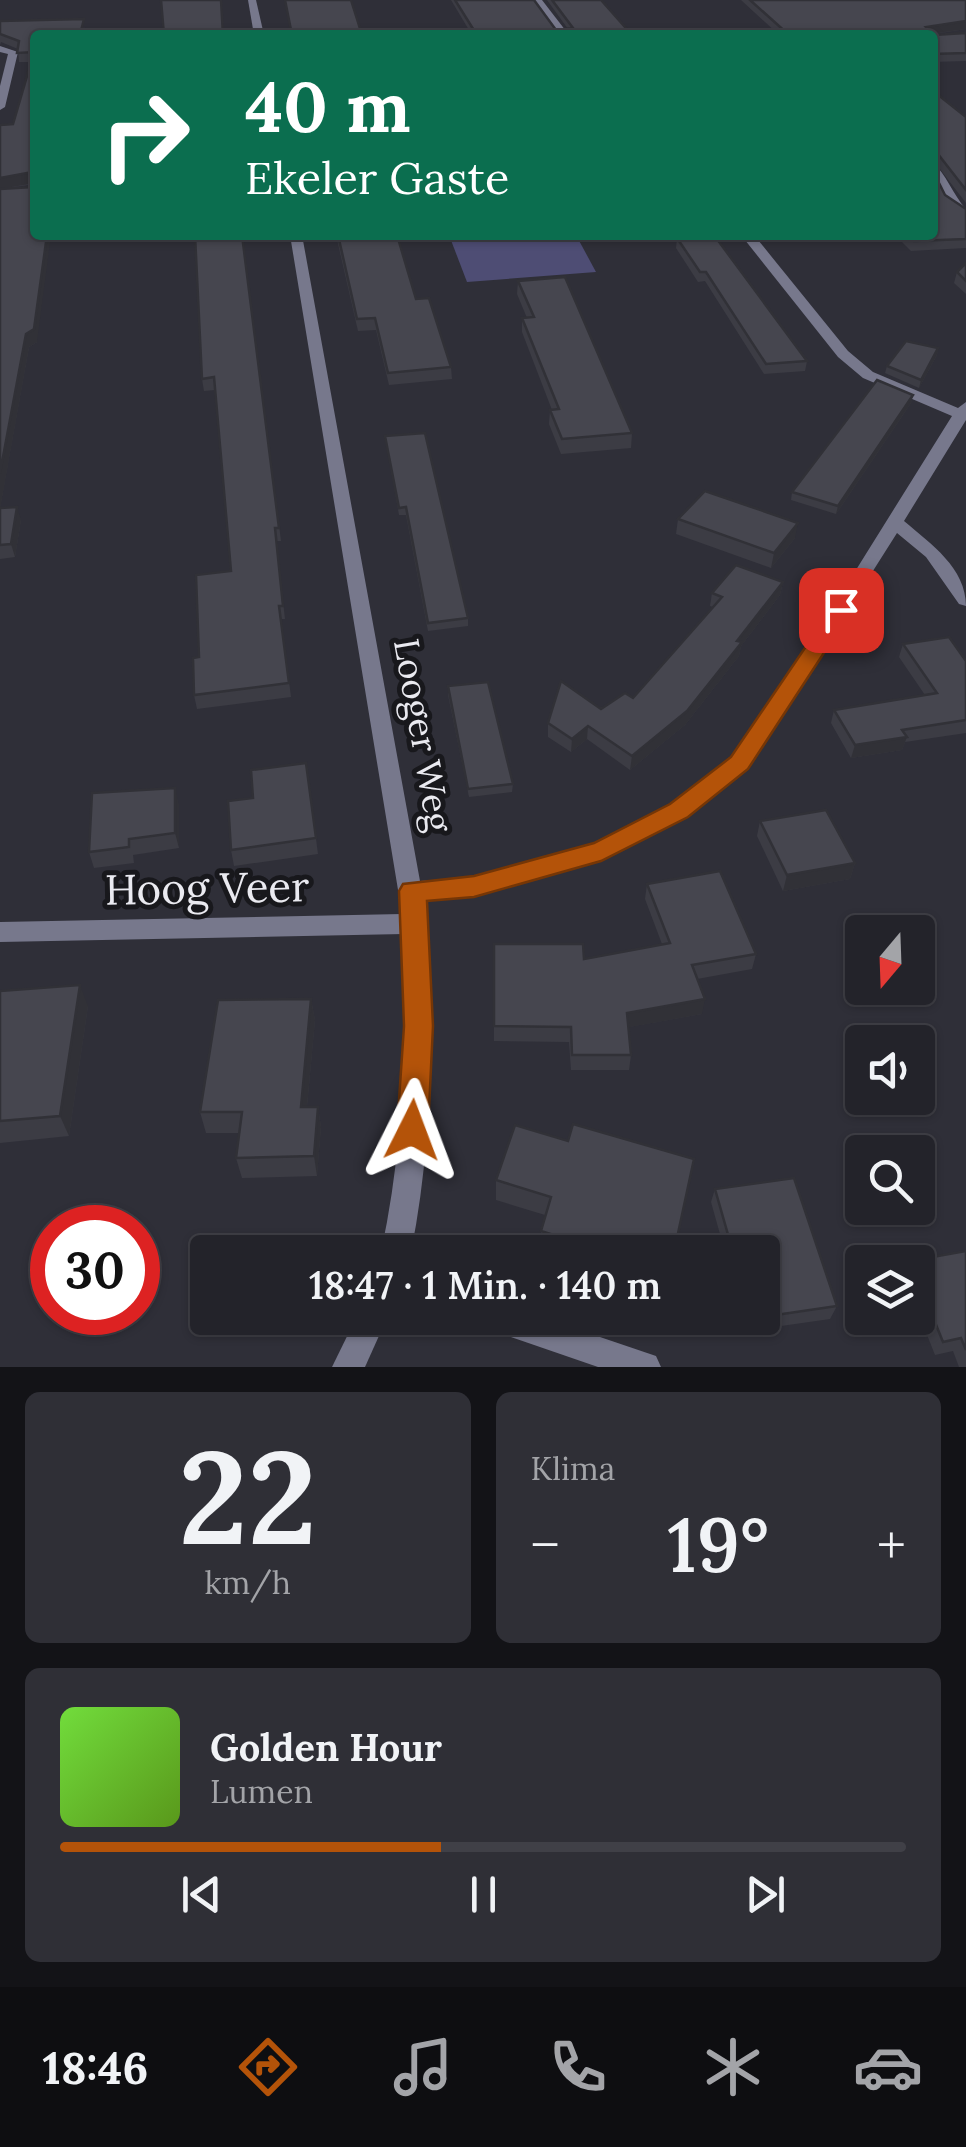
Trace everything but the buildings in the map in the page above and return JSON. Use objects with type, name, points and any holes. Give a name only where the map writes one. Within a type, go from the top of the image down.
[{"type":"street","points":[[252,0],[258,30]]},
{"type":"street","points":[[538,0],[560,30]]},
{"type":"street","points":[[0,48],[13,52],[0,107]]},
{"type":"street","points":[[938,178],[946,196],[966,216]]},
{"type":"street","name":"Looger Weg","points":[[297,240],[413,891],[419,1026],[408,1200],[400,1235]]},
{"type":"street","points":[[413,891],[474,886],[601,851],[679,810],[740,763],[963,410],[868,375],[842,354],[751,240]]},
{"type":"street","points":[[895,523],[932,554],[966,600]]},
{"type":"street","name":"Hoog Veer","points":[[0,932],[416,924]]},
{"type":"street","points":[[348,1367],[364,1335]]},
{"type":"street","points":[[549,1335],[645,1367]]},
{"type":"shaded area","points":[[451,240],[579,240],[596,272],[467,282]]},
{"type":"route","points":[[412,1130],[419,1026],[413,891],[474,886],[601,851],[679,810],[740,763],[841,610]]}]
